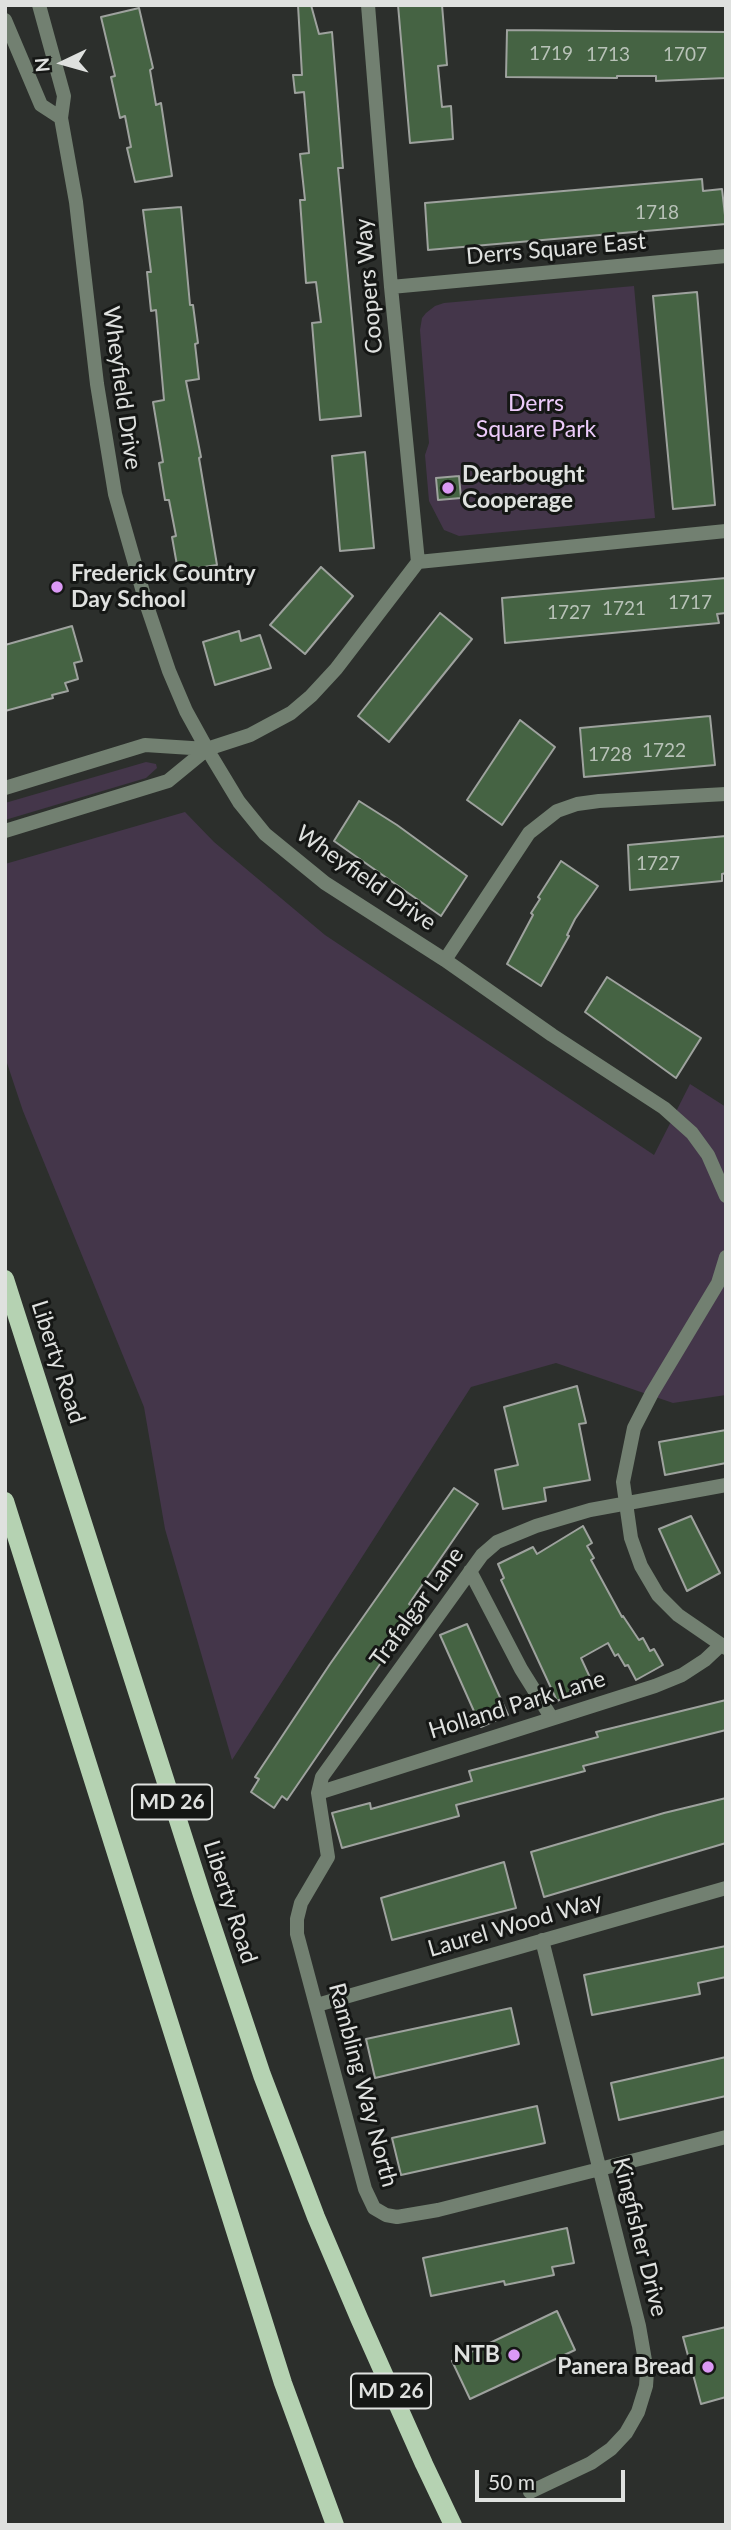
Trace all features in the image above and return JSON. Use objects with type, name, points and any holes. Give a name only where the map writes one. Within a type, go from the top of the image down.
[{"type":"main road","name":"Liberty Road","points":[[5,1279],[262,2075],[316,2217],[453,2525]]},
{"type":"main road","name":"MD 26","points":[[5,1501],[283,2383],[334,2525]]},
{"type":"street","name":"Wheyfield Drive","points":[[39,5],[64,96],[61,118],[76,202],[97,384],[115,494],[169,671],[207,750],[239,802],[265,834],[325,883],[445,960],[552,1035],[664,1108],[692,1133],[708,1156],[726,1196]]},
{"type":"street","name":"Coopers Way","points":[[368,5],[391,287],[418,562]]},
{"type":"street","points":[[5,20],[41,105],[61,118]]},
{"type":"street","name":"Derrs Square East","points":[[391,287],[726,256]]},
{"type":"street","points":[[5,831],[168,781],[207,750],[268,726],[292,713],[336,669],[418,562],[726,531]]},
{"type":"street","points":[[5,788],[145,745],[207,750]]},
{"type":"street","points":[[445,960],[529,833],[557,811],[577,804],[599,801],[726,793]]},
{"type":"street","points":[[723,1646],[678,1615],[658,1595],[641,1566],[631,1538],[623,1482],[634,1428],[652,1393],[719,1283],[726,1257]]},
{"type":"street","name":"Trafalgar Lane","points":[[318,1793],[322,1777],[470,1571],[482,1555],[498,1542],[590,1510],[726,1485]]},
{"type":"street","points":[[470,1571],[521,1669],[551,1717]]},
{"type":"street","name":"Holland Park Lane","points":[[318,1793],[655,1686],[682,1675],[723,1646]]},
{"type":"street","name":"Rambling Way North","points":[[318,1793],[328,1857],[301,1903],[297,1934],[365,2189],[374,2208],[386,2215],[414,2215],[601,2169]]},
{"type":"street","name":"Laurel Wood Way","points":[[317,2005],[726,1888]]},
{"type":"street","name":"Kingfisher Drive","points":[[530,2491],[591,2463],[626,2434],[638,2412],[647,2372],[639,2326],[601,2169],[542,1940]]},
{"type":"street","points":[[601,2169],[726,2137]]},
{"type":"green space","name":"Derrs Square Park","points":[[634,286],[655,518],[459,536],[444,530],[429,501],[425,455],[429,443],[420,330],[422,318],[435,306],[444,303]]},
{"type":"green space","points":[[146,762],[156,764],[157,768],[146,778],[5,820],[5,803]]},
{"type":"green space","points":[[185,812],[214,842],[325,935],[654,1155],[690,1084],[726,1107],[726,1395],[673,1403],[556,1363],[471,1387],[232,1760],[165,1529],[144,1407],[23,1111],[5,1057],[5,864]]},
{"type":"building","points":[[298,5],[311,5],[319,34],[332,32],[343,168],[338,168],[361,416],[320,420],[312,323],[321,322],[316,282],[306,283],[300,200],[305,200],[300,154],[309,153],[304,92],[295,93],[293,75],[302,75]]},
{"type":"building","points":[[398,5],[442,5],[447,65],[438,66],[442,107],[451,106],[453,139],[410,143]]},
{"type":"building","points":[[139,8],[153,68],[150,70],[156,105],[161,103],[172,176],[135,182],[127,148],[131,147],[125,116],[120,118],[111,77],[115,76],[101,17]]},
{"type":"building","points":[[507,30],[726,32],[726,78],[656,81],[656,76],[506,77]]},
{"type":"building","points":[[702,179],[703,191],[722,189],[726,224],[428,250],[425,203]]},
{"type":"building","points":[[181,207],[190,305],[193,305],[198,343],[195,344],[199,379],[186,381],[201,457],[199,458],[217,565],[178,571],[172,537],[176,536],[169,500],[165,500],[159,463],[163,462],[153,402],[164,400],[156,310],[151,311],[147,272],[151,272],[143,210]]},
{"type":"building","points":[[697,292],[715,505],[673,509],[653,296]]},
{"type":"building","points":[[365,452],[374,548],[340,551],[332,456]]},
{"type":"building","name":"Dearbought Cooperage","points":[[459,476],[461,498],[438,500],[436,478]]},
{"type":"building","points":[[321,567],[353,596],[305,654],[270,625]]},
{"type":"building","points":[[726,578],[726,613],[717,614],[719,623],[505,643],[502,598]]},
{"type":"building","points":[[440,613],[472,639],[389,742],[358,716]]},
{"type":"building","points":[[72,626],[82,661],[74,663],[78,679],[65,683],[68,691],[52,695],[53,698],[5,711],[5,645]]},
{"type":"building","points":[[239,631],[241,641],[260,635],[271,668],[215,685],[203,642]]},
{"type":"building","points":[[710,716],[715,765],[584,777],[580,728]]},
{"type":"building","points":[[520,720],[555,747],[502,825],[467,800]]},
{"type":"building","points":[[359,801],[467,876],[441,916],[334,841]]},
{"type":"building","points":[[726,836],[726,873],[722,874],[722,881],[630,890],[628,845]]},
{"type":"building","points":[[561,861],[598,886],[575,919],[567,935],[569,936],[541,986],[507,964],[533,915],[531,913],[540,899],[538,897]]},
{"type":"building","points":[[607,977],[701,1038],[676,1078],[585,1012]]},
{"type":"building","points":[[577,1386],[586,1423],[579,1424],[590,1480],[544,1488],[546,1501],[503,1509],[495,1470],[518,1465],[504,1407]]},
{"type":"building","points":[[726,1430],[726,1463],[665,1475],[659,1442]]},
{"type":"building","points":[[454,1488],[478,1504],[409,1604],[417,1610],[287,1800],[282,1796],[274,1808],[251,1792],[259,1779],[255,1777],[330,1664]]},
{"type":"building","points":[[691,1516],[720,1573],[687,1591],[659,1529]]},
{"type":"building","points":[[583,1526],[592,1543],[587,1546],[594,1558],[591,1560],[622,1617],[639,1640],[643,1638],[650,1651],[654,1649],[663,1665],[636,1680],[628,1665],[625,1666],[618,1654],[615,1656],[608,1643],[581,1658],[593,1684],[557,1701],[501,1580],[504,1578],[498,1564],[533,1547],[537,1554]]},
{"type":"building","points":[[467,1624],[508,1715],[481,1727],[440,1635]]},
{"type":"building","points":[[726,1700],[726,1730],[583,1766],[585,1771],[456,1805],[459,1816],[342,1848],[332,1813],[370,1803],[371,1809],[472,1781],[469,1771],[598,1737],[596,1732]]},
{"type":"building","points":[[726,1798],[726,1843],[544,1897],[531,1852]]},
{"type":"building","points":[[504,1862],[516,1908],[392,1940],[381,1898]]},
{"type":"building","points":[[726,1946],[726,1977],[698,1983],[700,1994],[592,2015],[584,1975]]},
{"type":"building","points":[[511,2008],[519,2044],[375,2078],[366,2039]]},
{"type":"building","points":[[726,2057],[726,2096],[619,2120],[611,2083]]},
{"type":"building","points":[[537,2106],[545,2143],[401,2175],[392,2138]]},
{"type":"building","points":[[567,2228],[574,2263],[552,2267],[554,2275],[505,2285],[504,2281],[431,2296],[423,2258]]},
{"type":"building","name":"NTB","points":[[557,2311],[575,2350],[470,2399],[452,2361]]},
{"type":"building","name":"Panera Bread","points":[[726,2327],[726,2397],[701,2404],[683,2337]]},
{"type":"place","name":"Dearbought Cooperage","points":[[448,488]]},
{"type":"place","name":"Frederick Country Day School","points":[[57,587]]},
{"type":"place","name":"NTB","points":[[514,2355]]},
{"type":"place","name":"Panera Bread","points":[[708,2367]]}]
